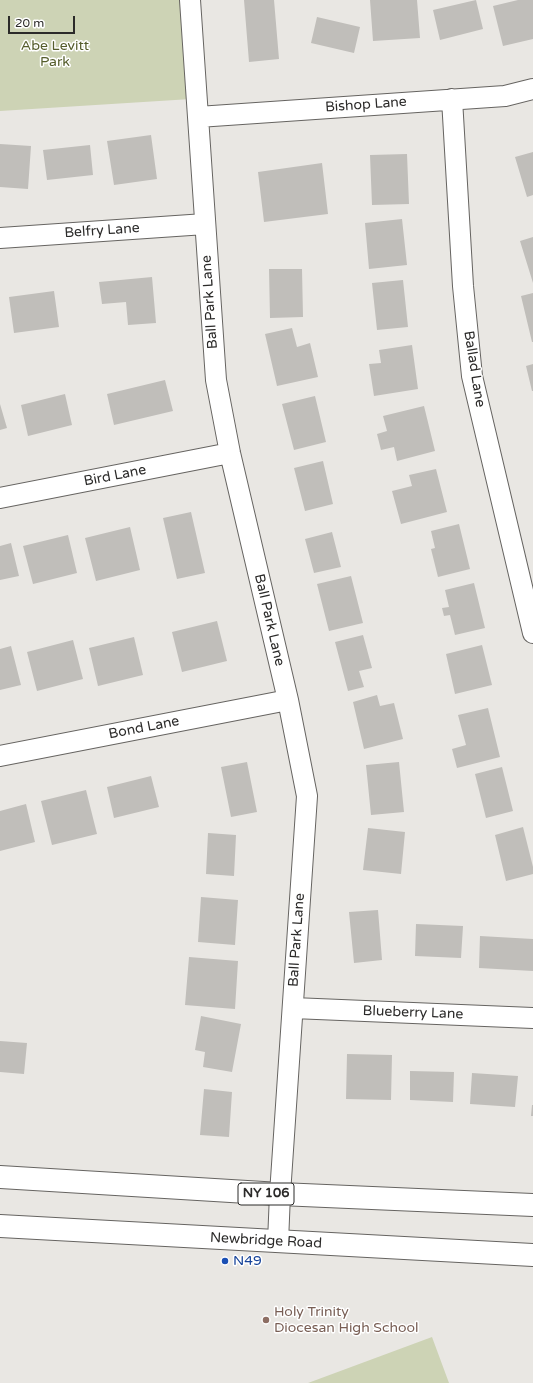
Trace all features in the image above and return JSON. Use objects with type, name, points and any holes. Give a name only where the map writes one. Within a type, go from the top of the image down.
[{"type":"main road","name":"NY 106","points":[[0,1177],[280,1194],[533,1205]]},
{"type":"main road","name":"Newbridge Road","points":[[0,1226],[533,1255]]},
{"type":"street","name":"Ball Park Lane","points":[[190,0],[216,380],[230,453],[288,700],[307,796],[278,1242]]},
{"type":"street","name":"Bishop Lane","points":[[198,117],[505,96],[533,89]]},
{"type":"street","name":"Ballad Lane","points":[[452,99],[463,286],[472,376],[533,633]]},
{"type":"street","name":"Belfry Lane","points":[[0,238],[205,224]]},
{"type":"street","name":"Bird Lane","points":[[0,498],[230,453]]},
{"type":"street","name":"Bond Lane","points":[[0,756],[288,700]]},
{"type":"street","name":"Blueberry Lane","points":[[293,1008],[533,1018]]},
{"type":"green space","name":"Abe Levitt Park","points":[[0,0],[184,0],[191,99],[0,111]]},
{"type":"green space","points":[[432,1337],[449,1383],[308,1383]]},
{"type":"building","points":[[244,0],[274,0],[279,59],[249,62]]},
{"type":"building","points":[[370,0],[417,0],[420,38],[373,41]]},
{"type":"building","points":[[476,0],[483,29],[440,40],[433,10]]},
{"type":"building","points":[[518,0],[533,0],[533,39],[503,46],[493,6]]},
{"type":"building","points":[[317,17],[360,27],[354,53],[311,43]]},
{"type":"building","points":[[151,135],[157,179],[114,185],[107,141]]},
{"type":"building","points":[[0,144],[31,146],[28,189],[0,187]]},
{"type":"building","points":[[90,145],[93,175],[47,180],[43,150]]},
{"type":"building","points":[[533,152],[533,195],[527,197],[515,157]]},
{"type":"building","points":[[407,154],[409,204],[372,205],[370,155]]},
{"type":"building","points":[[322,163],[328,214],[264,222],[258,172]]},
{"type":"building","points":[[402,219],[407,265],[369,269],[365,223]]},
{"type":"building","points":[[533,237],[533,283],[520,241]]},
{"type":"building","points":[[269,269],[302,269],[303,317],[270,318]]},
{"type":"building","points":[[152,277],[156,323],[128,325],[126,302],[102,304],[99,282]]},
{"type":"building","points":[[403,280],[408,327],[377,330],[372,283]]},
{"type":"building","points":[[54,291],[59,327],[14,333],[9,297]]},
{"type":"building","points":[[533,293],[533,342],[532,342],[521,296]]},
{"type":"building","points":[[292,328],[297,347],[310,343],[318,377],[277,386],[265,334]]},
{"type":"building","points":[[412,345],[418,389],[374,396],[369,364],[381,363],[379,350]]},
{"type":"building","points":[[533,364],[533,391],[532,391],[526,366]]},
{"type":"building","points":[[165,380],[173,411],[114,425],[107,394]]},
{"type":"building","points":[[65,394],[72,425],[28,436],[21,405]]},
{"type":"building","points":[[315,396],[326,442],[294,450],[282,404]]},
{"type":"building","points":[[0,404],[7,428],[0,430]]},
{"type":"building","points":[[424,406],[435,451],[397,461],[394,447],[381,450],[377,434],[387,431],[383,416]]},
{"type":"building","points":[[323,461],[333,504],[305,511],[294,468]]},
{"type":"building","points":[[436,469],[447,512],[401,524],[392,491],[412,486],[409,475]]},
{"type":"building","points":[[191,512],[205,573],[177,579],[163,518]]},
{"type":"building","points":[[459,524],[470,569],[438,577],[431,549],[435,548],[431,531]]},
{"type":"building","points":[[130,527],[140,570],[96,581],[85,538]]},
{"type":"building","points":[[332,532],[341,567],[314,573],[305,539]]},
{"type":"building","points":[[68,535],[77,573],[33,584],[23,546]]},
{"type":"building","points":[[11,543],[19,576],[0,580],[0,546]]},
{"type":"building","points":[[351,576],[363,623],[329,631],[317,584]]},
{"type":"building","points":[[474,583],[485,628],[455,635],[450,615],[444,616],[442,608],[449,607],[445,590]]},
{"type":"building","points":[[217,621],[227,661],[182,672],[172,632]]},
{"type":"building","points":[[363,635],[372,668],[359,671],[364,687],[348,691],[335,642]]},
{"type":"building","points":[[134,637],[143,675],[98,686],[89,648]]},
{"type":"building","points":[[73,640],[83,679],[37,691],[27,652]]},
{"type":"building","points":[[482,645],[492,685],[455,694],[446,654]]},
{"type":"building","points":[[11,646],[21,685],[0,690],[0,649]]},
{"type":"building","points":[[377,695],[380,706],[394,703],[403,739],[364,749],[353,702]]},
{"type":"building","points":[[488,708],[500,757],[457,768],[452,749],[466,745],[458,715]]},
{"type":"building","points":[[247,762],[257,812],[231,817],[221,767]]},
{"type":"building","points":[[399,762],[404,812],[371,815],[366,765]]},
{"type":"building","points":[[502,767],[513,811],[486,818],[475,774]]},
{"type":"building","points":[[151,776],[159,807],[114,818],[107,787]]},
{"type":"building","points":[[86,790],[97,834],[52,845],[41,801]]},
{"type":"building","points":[[26,804],[35,842],[0,851],[0,811]]},
{"type":"building","points":[[523,827],[533,867],[533,874],[506,881],[495,835]]},
{"type":"building","points":[[368,828],[405,832],[401,874],[363,870]]},
{"type":"building","points":[[208,833],[236,835],[234,876],[206,874]]},
{"type":"building","points":[[201,897],[238,900],[235,945],[198,942]]},
{"type":"building","points":[[378,910],[382,960],[354,963],[349,912]]},
{"type":"building","points":[[416,924],[463,926],[461,958],[415,956]]},
{"type":"building","points":[[480,936],[533,939],[533,971],[479,968]]},
{"type":"building","points":[[189,957],[238,961],[235,1009],[185,1005]]},
{"type":"building","points":[[201,1016],[241,1024],[232,1072],[203,1067],[205,1052],[195,1050]]},
{"type":"building","points":[[0,1041],[27,1043],[24,1074],[0,1072]]},
{"type":"building","points":[[347,1054],[392,1055],[391,1100],[346,1099]]},
{"type":"building","points":[[410,1071],[454,1072],[453,1102],[410,1100]]},
{"type":"building","points":[[472,1073],[518,1076],[515,1107],[470,1104]]},
{"type":"building","points":[[204,1089],[232,1092],[229,1137],[200,1135]]},
{"type":"building","points":[[532,1105],[533,1116],[531,1116]]},
{"type":"place","name":"N49","points":[[225,1261]]},
{"type":"place","name":"Holy Trinity Diocesan High School","points":[[266,1320]]}]
